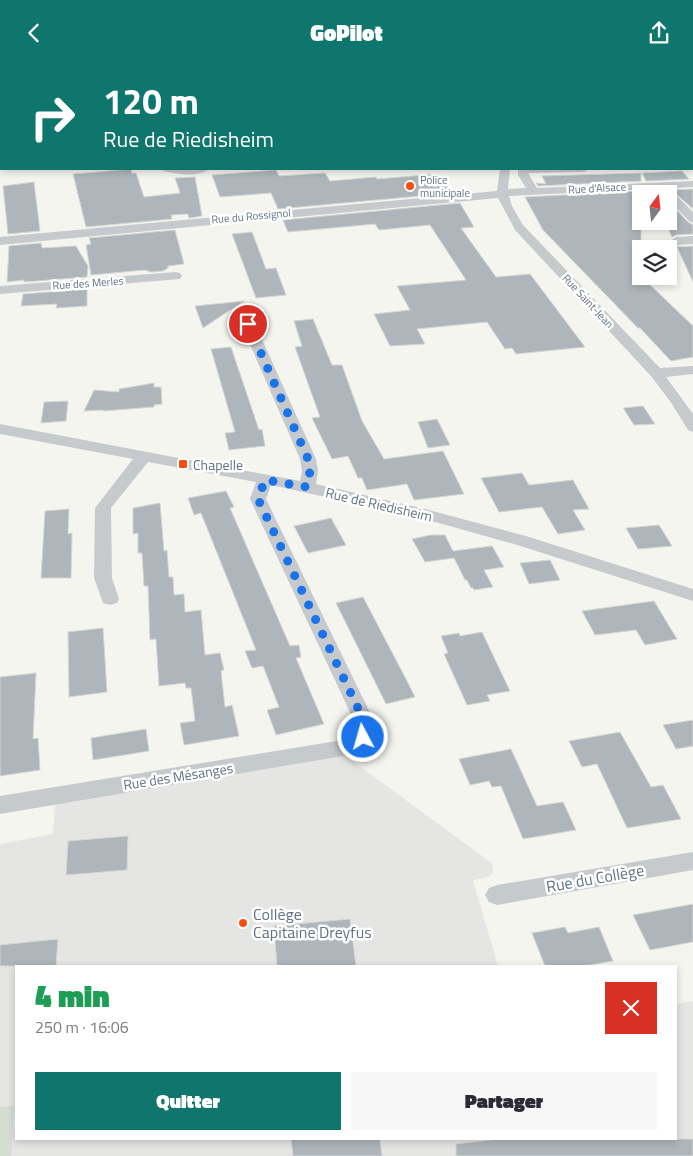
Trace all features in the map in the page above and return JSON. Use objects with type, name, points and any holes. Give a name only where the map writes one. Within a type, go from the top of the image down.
[{"type":"street","points":[[175,170],[194,170]]},
{"type":"street","points":[[501,193],[505,170]]},
{"type":"street","points":[[523,170],[523,175],[532,191]]},
{"type":"street","name":"Rue d'Alsace","points":[[678,188],[693,184]]},
{"type":"street","name":"Rue d'Alsace","points":[[501,193],[532,191],[632,191]]},
{"type":"street","name":"Rue du Rossignol","points":[[0,241],[501,193]]},
{"type":"street","name":"Rue Saint-Jean","points":[[501,193],[504,204],[519,227],[656,373],[693,427]]},
{"type":"street","points":[[678,203],[693,219]]},
{"type":"street","points":[[677,241],[693,240]]},
{"type":"street","name":"Rue des Merles","points":[[0,290],[176,276]]},
{"type":"street","points":[[248,324],[308,459],[310,471],[307,487]]},
{"type":"street","points":[[656,373],[693,370]]},
{"type":"street","name":"Rue de Riedisheim","points":[[0,429],[307,487],[425,514],[520,540],[693,595]]},
{"type":"street","points":[[110,599],[103,578],[102,509],[143,457]]},
{"type":"street","name":"Rue des Mésanges","points":[[0,805],[355,746],[363,737],[366,725],[258,499],[265,480]]},
{"type":"street","name":"Rue du Collège","points":[[497,895],[693,861]]},
{"type":"shaded area","name":"Collège Capitaine Dreyfus","points":[[343,754],[489,861],[493,866],[493,872],[489,877],[473,880],[498,965],[15,965],[15,1140],[677,1140],[677,1004],[693,1001],[693,1156],[0,1156],[0,844],[53,834],[55,803]]},
{"type":"shaded area","points":[[14,1106],[11,1156],[0,1156],[0,1107]]},
{"type":"building","points":[[131,170],[132,173],[136,173],[144,197],[180,193],[175,178],[195,177],[202,216],[189,218],[188,214],[171,215],[172,219],[86,227],[73,174]]},
{"type":"building","points":[[276,170],[279,176],[325,173],[330,181],[437,174],[453,193],[278,209],[271,193],[220,197],[212,175]]},
{"type":"building","points":[[682,171],[689,179],[646,181],[642,173]]},
{"type":"building","points":[[641,173],[641,181],[538,186],[536,183],[546,184],[542,176]]},
{"type":"building","points":[[34,182],[40,231],[8,234],[3,186]]},
{"type":"building","points":[[693,189],[693,209],[678,195],[678,190]]},
{"type":"building","points":[[632,191],[632,230],[641,230],[641,240],[632,240],[632,285],[650,285],[693,326],[693,357],[671,361],[543,230],[525,197]]},
{"type":"building","points":[[460,203],[474,227],[461,228],[496,277],[530,274],[585,347],[516,354],[512,348],[505,349],[487,322],[417,329],[425,344],[390,346],[374,314],[410,310],[397,286],[466,280],[430,225],[379,230],[375,224],[288,232],[283,220]]},
{"type":"building","points":[[678,211],[693,225],[693,234],[672,237],[669,230],[678,230]]},
{"type":"building","points":[[175,230],[184,264],[168,266],[163,271],[151,272],[145,270],[91,275],[86,245],[91,244],[89,238]]},
{"type":"building","points":[[252,232],[266,269],[276,268],[286,295],[256,298],[232,234]]},
{"type":"building","points":[[41,243],[42,248],[76,246],[88,266],[87,277],[7,282],[9,246]]},
{"type":"building","points":[[693,246],[693,282],[677,247]]},
{"type":"building","points":[[87,289],[87,306],[56,308],[57,304],[21,306],[23,294]]},
{"type":"building","points":[[244,301],[203,328],[195,306]]},
{"type":"building","points":[[313,319],[332,365],[342,365],[362,421],[384,459],[443,451],[464,494],[414,500],[407,484],[367,490],[362,478],[358,478],[348,456],[332,459],[312,418],[320,417],[295,347],[302,346],[294,321]]},
{"type":"building","points":[[231,347],[259,430],[262,429],[265,446],[229,450],[225,433],[235,432],[211,349]]},
{"type":"building","points":[[154,383],[154,387],[161,387],[162,404],[154,405],[154,407],[84,411],[94,390],[119,392],[119,389]]},
{"type":"building","points":[[68,401],[66,421],[41,423],[44,402]]},
{"type":"building","points":[[643,406],[655,424],[634,425],[623,408]]},
{"type":"building","points":[[437,419],[450,445],[428,448],[418,422]]},
{"type":"building","points":[[522,473],[529,485],[573,480],[589,509],[573,510],[585,530],[558,534],[542,507],[499,512],[481,478]]},
{"type":"building","points":[[226,491],[234,507],[230,508],[290,646],[299,645],[301,657],[296,658],[324,724],[276,735],[267,710],[279,707],[263,666],[252,668],[245,651],[256,650],[201,513],[194,515],[188,498]]},
{"type":"building","points":[[160,503],[164,551],[167,550],[169,577],[173,577],[174,595],[184,594],[185,612],[201,610],[205,655],[220,653],[224,670],[221,671],[225,707],[232,705],[239,736],[184,745],[180,723],[195,721],[191,688],[186,688],[185,683],[159,686],[156,639],[150,640],[148,586],[144,586],[142,553],[138,553],[138,533],[133,534],[133,508]]},
{"type":"building","points":[[69,509],[68,534],[72,533],[71,578],[41,578],[45,511]]},
{"type":"building","points":[[331,518],[346,545],[308,553],[294,526]]},
{"type":"building","points":[[659,525],[672,546],[638,549],[626,528]]},
{"type":"building","points":[[431,535],[445,535],[453,551],[492,546],[504,567],[484,570],[493,587],[474,590],[471,588],[454,558],[425,562],[412,539]]},
{"type":"building","points":[[550,560],[560,580],[529,584],[520,563]]},
{"type":"building","points":[[363,597],[415,697],[386,704],[336,603]]},
{"type":"building","points":[[654,601],[677,639],[645,645],[636,630],[595,635],[582,611]]},
{"type":"building","points":[[103,628],[107,692],[69,697],[68,632]]},
{"type":"building","points":[[482,632],[510,691],[487,695],[490,701],[467,705],[444,654],[448,653],[441,636],[459,633],[460,636]]},
{"type":"building","points":[[36,673],[33,739],[38,738],[40,770],[0,776],[0,677]]},
{"type":"building","points":[[693,720],[693,746],[676,749],[663,725]]},
{"type":"building","points":[[146,729],[149,751],[93,760],[91,738]]},
{"type":"building","points":[[620,732],[651,787],[663,785],[681,819],[627,828],[597,764],[582,767],[569,741]]},
{"type":"building","points":[[511,749],[537,806],[563,802],[576,830],[523,839],[501,786],[492,787],[489,781],[470,785],[459,759]]},
{"type":"building","points":[[128,836],[127,870],[66,875],[68,841]]},
{"type":"building","points":[[693,904],[693,942],[650,950],[633,915]]},
{"type":"building","points":[[350,919],[356,965],[277,965],[274,926]]},
{"type":"building","points":[[565,927],[568,933],[599,927],[613,961],[590,965],[545,965],[532,933]]},
{"type":"building","points":[[58,939],[56,965],[0,966],[0,945]]},
{"type":"building","points":[[693,1139],[693,1156],[456,1156],[456,1144],[491,1140]]},
{"type":"building","points":[[291,1140],[380,1140],[382,1156],[293,1156]]},
{"type":"place","name":"Police municipale","points":[[410,186]]},
{"type":"place","name":"Chapelle","points":[[183,464]]},
{"type":"place","name":"Collège Capitaine Dreyfus","points":[[243,923]]},
{"type":"route","points":[[248,324],[308,459],[310,471],[307,487],[265,480],[258,499],[366,725],[363,737]]}]
